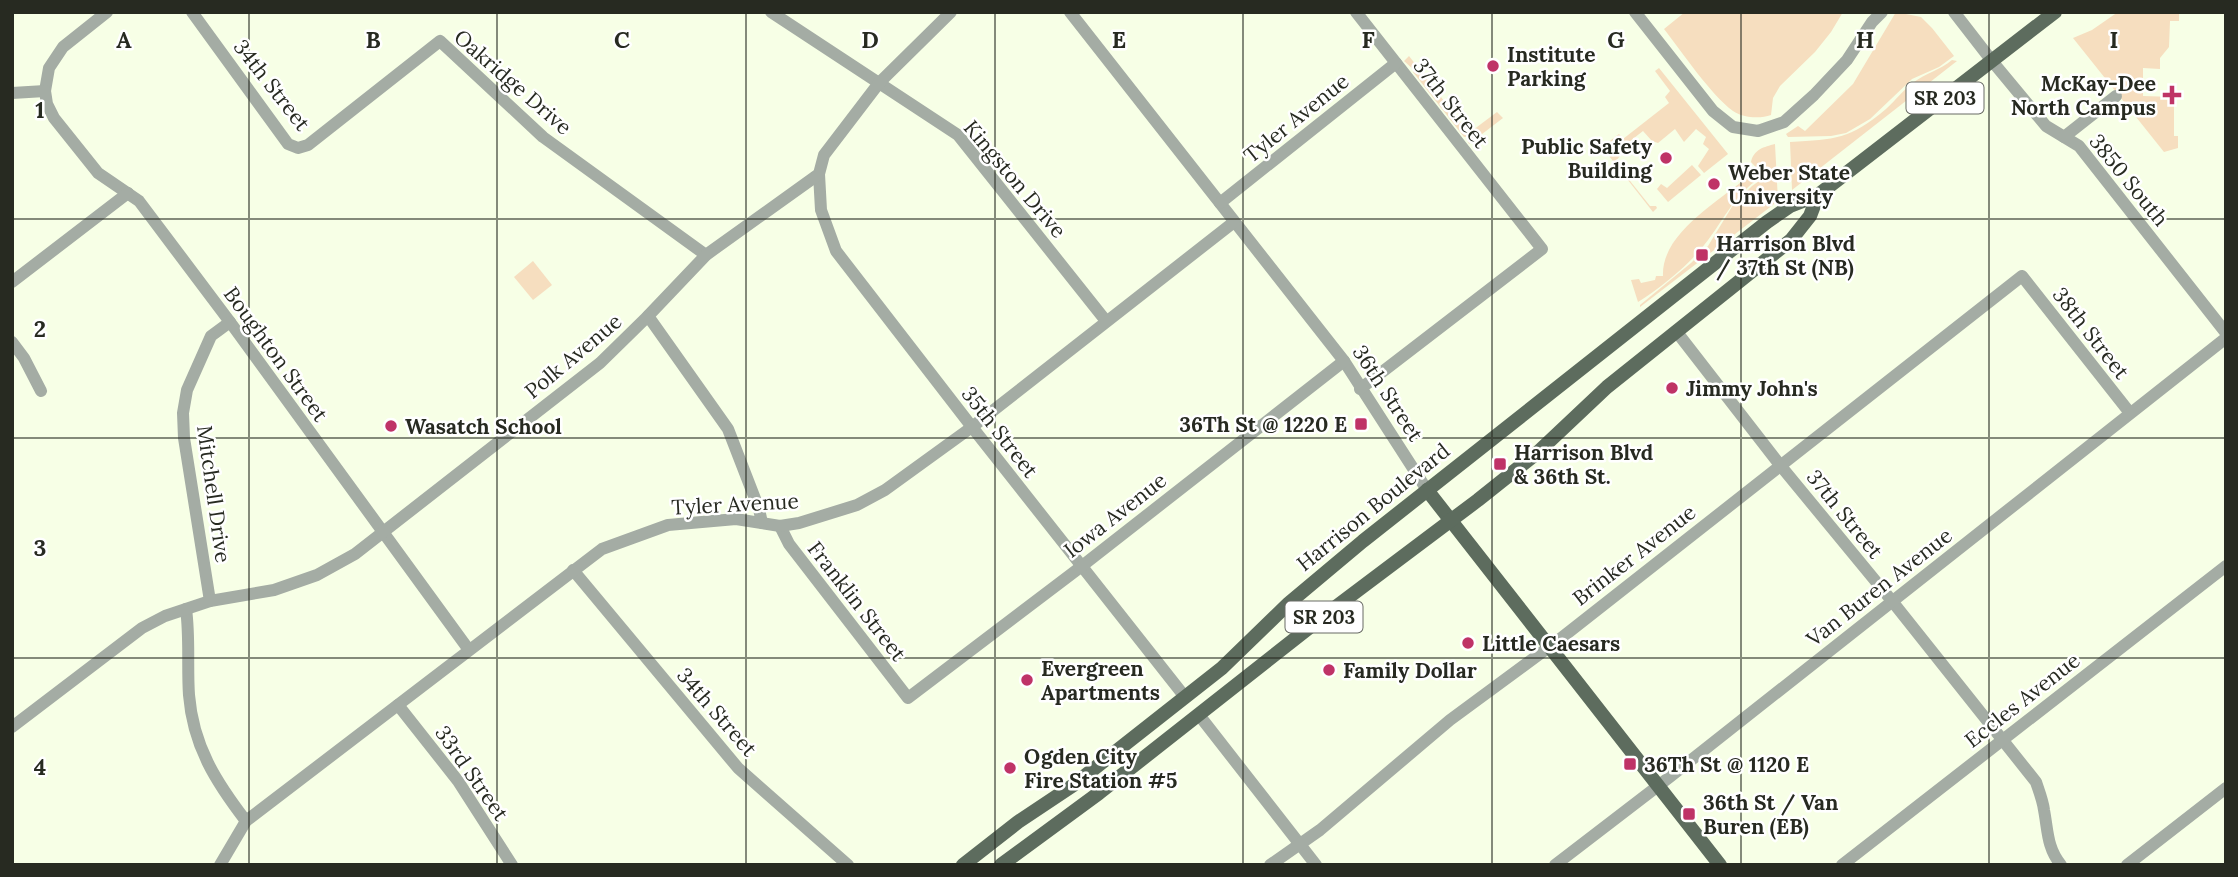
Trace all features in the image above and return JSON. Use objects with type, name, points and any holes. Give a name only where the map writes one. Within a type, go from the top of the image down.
[{"type":"main road","name":"Harrison Boulevard","points":[[963,865],[1018,822],[1072,786],[1185,697],[1236,656],[1289,603],[1427,490],[1767,222],[1790,206],[1818,195],[2055,12]]},
{"type":"main road","name":"Harrison Boulevard","points":[[1000,865],[1099,793],[1329,612],[1538,453],[1594,398],[1791,240],[1810,216],[1818,195]]},
{"type":"main road","name":"36th Street","points":[[1427,490],[1720,865]]},
{"type":"street","points":[[12,93],[44,91],[49,68],[63,47],[107,12]]},
{"type":"street","name":"34th Street","points":[[192,12],[288,144],[298,148]]},
{"type":"street","name":"Kingston Drive","points":[[771,12],[958,135],[1106,321]]},
{"type":"street","points":[[819,174],[824,155],[879,83],[951,12]]},
{"type":"street","name":"36th Street","points":[[1070,12],[1344,361],[1427,490]]},
{"type":"street","name":"37th Street","points":[[1356,12],[1542,249],[1360,389]]},
{"type":"street","points":[[1635,12],[1713,111],[1727,124],[1746,131],[1771,128],[1790,118],[1847,60],[1873,17],[1882,12]]},
{"type":"street","name":"3850 South","points":[[1954,12],[2046,126],[2079,146],[2226,336]]},
{"type":"street","name":"Oakridge Drive","points":[[298,148],[308,145],[440,41],[543,136],[706,255]]},
{"type":"street","name":"Tyler Avenue","points":[[1220,203],[1396,63]]},
{"type":"street","name":"Boughton Street","points":[[44,91],[54,118],[94,169],[110,183],[139,201],[468,650]]},
{"type":"street","points":[[2064,137],[2116,96]]},
{"type":"street","name":"Polk Avenue","points":[[12,727],[142,628],[165,615],[210,601],[275,590],[317,575],[355,554],[600,363],[706,255],[819,174]]},
{"type":"street","name":"35th Street","points":[[819,174],[821,210],[836,251],[1185,697]]},
{"type":"street","points":[[12,282],[128,193]]},
{"type":"street","name":"Tyler Avenue","points":[[220,865],[246,821],[603,549],[668,525],[736,519],[780,526],[799,523],[858,505],[886,491],[1234,222]]},
{"type":"street","name":"38th Street","points":[[2022,276],[2130,413]]},
{"type":"street","name":"Brinker Avenue","points":[[1270,865],[1320,830],[1411,751],[2022,276]]},
{"type":"street","points":[[648,316],[728,429],[762,523]]},
{"type":"street","name":"Mitchell Drive","points":[[210,601],[184,438],[183,413],[187,390],[211,336],[229,322]]},
{"type":"street","name":"37th Street","points":[[1676,331],[1780,465],[2036,782],[2044,809],[2048,838],[2054,856],[2061,865]]},
{"type":"street","name":"Van Buren Avenue","points":[[1555,865],[1659,786],[2226,336]]},
{"type":"street","points":[[12,342],[24,358],[41,391]]},
{"type":"street","name":"Iowa Avenue","points":[[908,698],[1344,361]]},
{"type":"street","name":"Franklin Street","points":[[780,526],[789,544],[908,698]]},
{"type":"street","name":"Eccles Avenue","points":[[1842,865],[2226,566]]},
{"type":"street","name":"34th Street","points":[[573,570],[738,768],[848,865]]},
{"type":"street","points":[[186,609],[189,627],[189,695],[199,741],[209,768],[246,821]]},
{"type":"street","name":"33rd Street","points":[[398,705],[458,781],[512,865]]},
{"type":"street","points":[[1199,715],[1316,865]]},
{"type":"street","points":[[2127,865],[2226,788]]},
{"type":"shaded area","points":[[1685,12],[1843,12],[1815,52],[1780,86],[1773,98],[1771,115],[1757,117],[1737,113],[1724,104],[1664,29]]},
{"type":"shaded area","points":[[1896,12],[1921,17],[1954,56],[1939,67],[1912,79],[1870,119],[1846,133],[1788,137],[1786,134],[1798,126],[1805,131],[1853,84]]},
{"type":"shaded area","points":[[2118,12],[2179,12],[2179,21],[2170,21],[2169,47],[2160,58],[2160,69],[2143,68],[2143,96],[2174,97],[2174,136],[2178,136],[2178,148],[2164,152],[2073,38],[2092,30]]},
{"type":"shaded area","points":[[1409,56],[1469,133],[1497,112],[1503,118],[1469,144],[1414,70],[1404,61]]},
{"type":"shaded area","points":[[1952,60],[1957,61],[1792,190],[1790,142],[1841,136],[1862,127],[1914,82]]},
{"type":"shaded area","points":[[1659,68],[1728,154],[1704,173],[1698,166],[1709,149],[1703,144],[1706,137],[1696,129],[1684,142],[1675,129],[1658,143],[1652,141],[1643,131],[1625,145],[1615,162],[1650,206],[1656,206],[1653,212],[1602,147],[1619,134],[1623,139],[1669,103],[1665,97],[1670,91],[1655,71]]},
{"type":"shaded area","points":[[1775,144],[1778,201],[1640,307],[1708,246],[1733,205],[1765,177],[1751,162],[1754,154]]},
{"type":"shaded area","points":[[1745,163],[1761,177],[1735,201],[1695,256],[1638,302],[1631,280],[1639,279],[1641,283],[1655,280],[1656,276],[1663,276],[1665,260],[1682,231],[1752,173]]},
{"type":"shaded area","points":[[1692,165],[1701,175],[1668,202],[1657,189],[1661,184],[1667,188]]},
{"type":"shaded area","points":[[533,261],[552,285],[533,300],[514,277]]},
{"type":"place","name":"Institute Parking","points":[[1493,66]]},
{"type":"place","name":"McKay-Dee North Campus","points":[[2172,95]]},
{"type":"place","name":"Public Safety Building","points":[[1666,158]]},
{"type":"place","name":"Weber State University","points":[[1714,184]]},
{"type":"place","name":"Harrison Blvd / 37th St (NB)","points":[[1702,255]]},
{"type":"place","name":"Jimmy John's","points":[[1672,388]]},
{"type":"place","name":"36Th St @ 1220 E","points":[[1361,424]]},
{"type":"place","name":"Wasatch School","points":[[391,426]]},
{"type":"place","name":"Harrison Blvd & 36th St.","points":[[1500,464]]},
{"type":"place","name":"Little Caesars","points":[[1468,643]]},
{"type":"place","name":"Family Dollar","points":[[1329,670]]},
{"type":"place","name":"Evergreen Apartments","points":[[1027,680]]},
{"type":"place","name":"36Th St @ 1120 E","points":[[1630,764]]},
{"type":"place","name":"Ogden City Fire Station #5","points":[[1010,768]]},
{"type":"place","name":"36th St / Van Buren (EB)","points":[[1689,814]]}]
